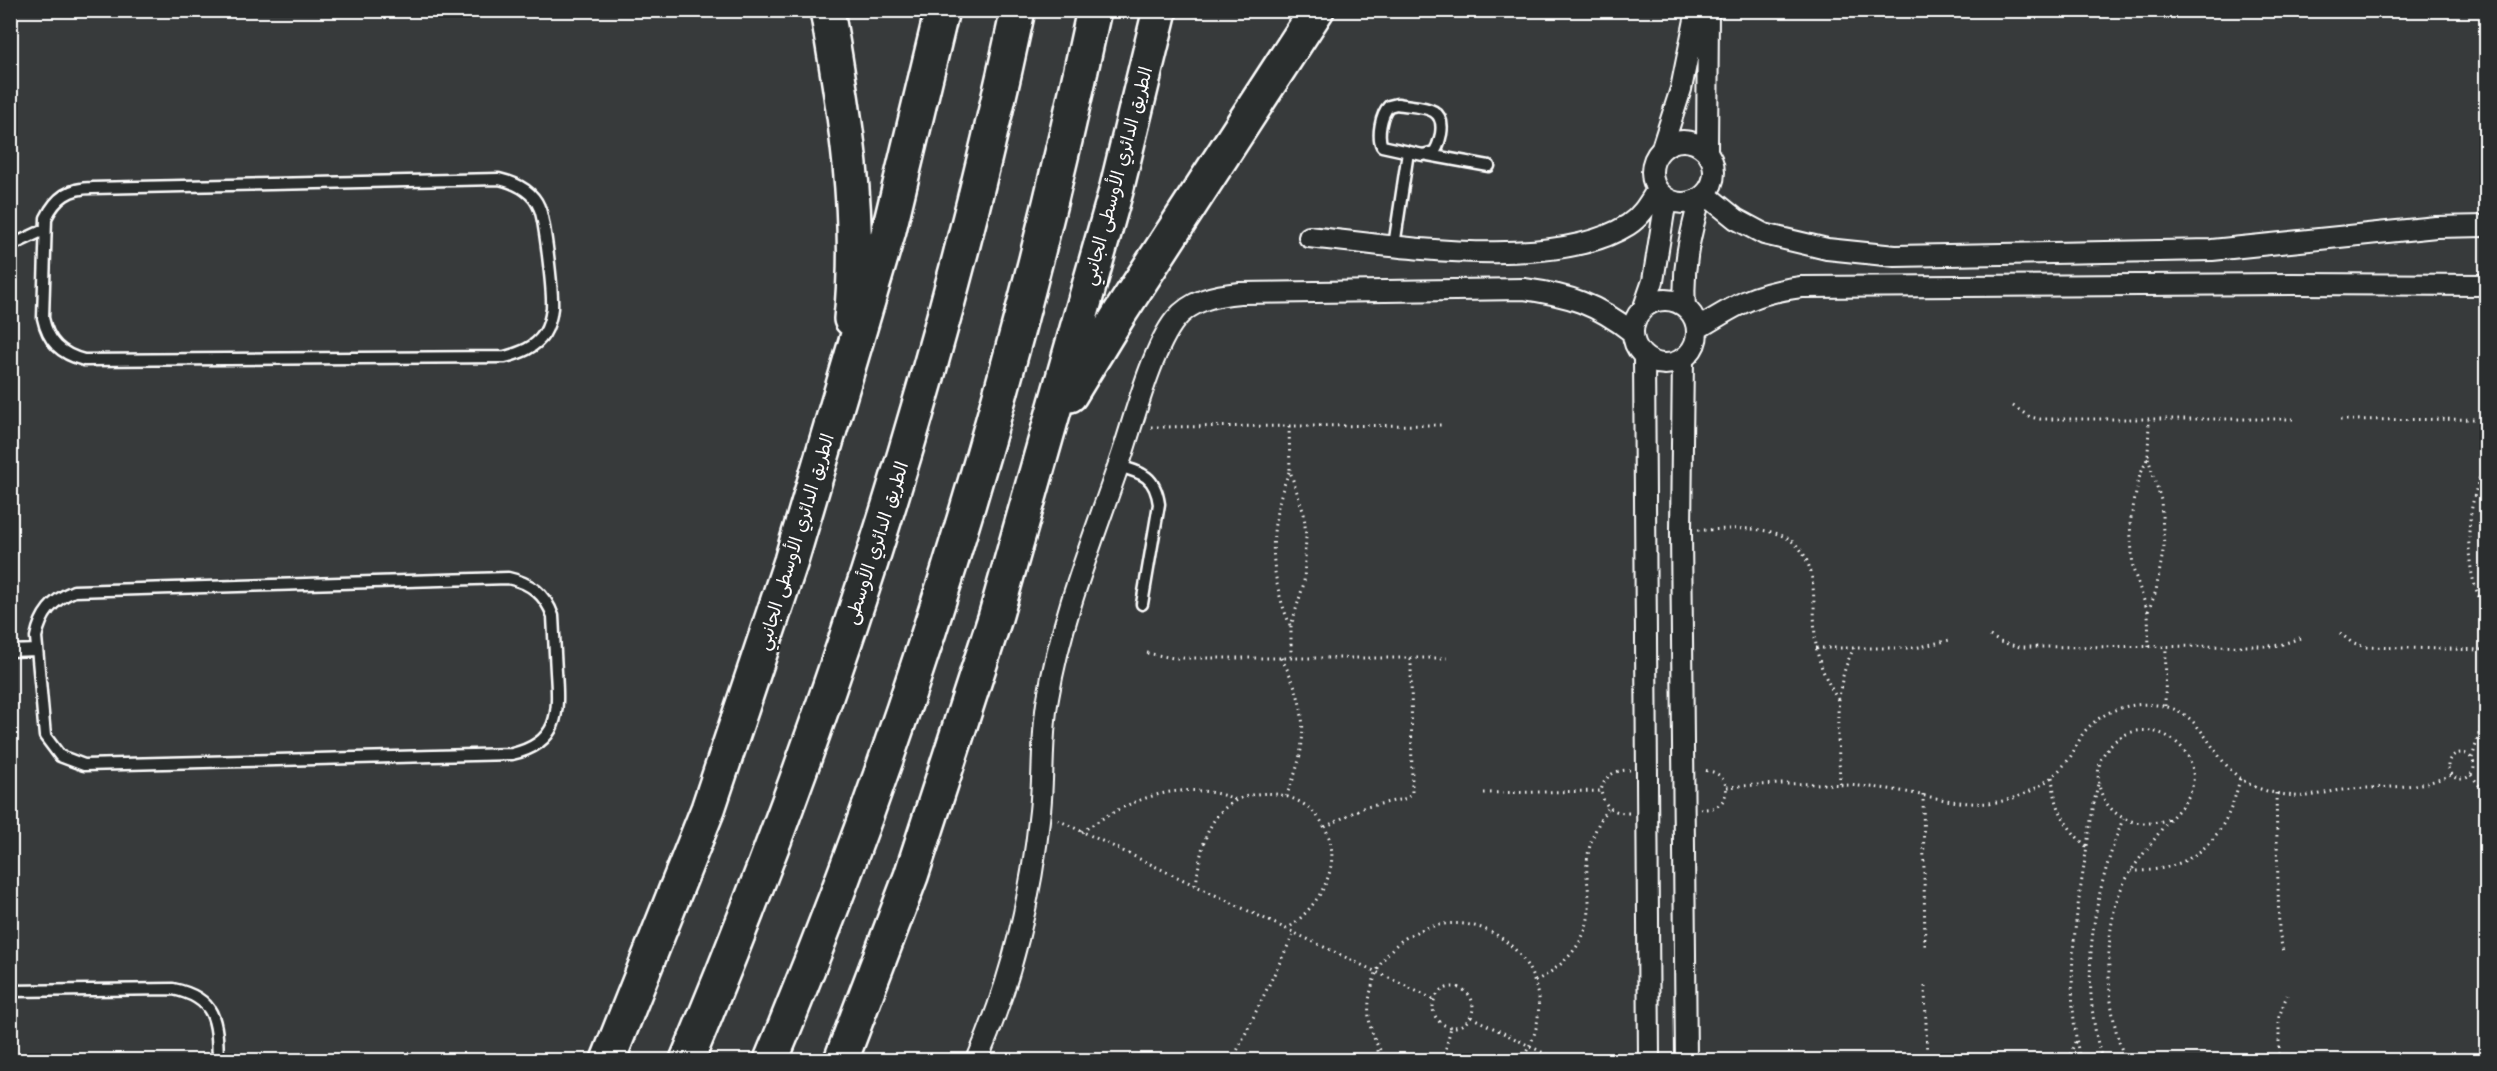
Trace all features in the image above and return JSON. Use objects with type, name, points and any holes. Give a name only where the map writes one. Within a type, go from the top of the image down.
[{"type":"highway","points":[[827,10],[848,138],[854,224],[852,309],[841,393]]},
{"type":"highway","name":"الطريق الدائري الأوسطى الجانبي","points":[[608,1060],[673,901],[737,727],[791,561],[889,230],[942,10]]},
{"type":"highway","name":"الطريق الدائري الأوسطى","points":[[687,1060],[782,821],[869,571],[944,317],[984,162],[1018,10]]},
{"type":"highway","points":[[771,1060],[824,930],[874,793],[954,549],[1036,262],[1094,10]]},
{"type":"highway","name":"الطريق الدائري الأوسطى الجانبي","points":[[841,1060],[888,939],[944,780],[995,618],[1116,191],[1160,10]]},
{"type":"highway","points":[[1043,444],[1104,339],[1317,10]]},
{"type":"street","points":[[1697,10],[1681,89],[1662,148],[1652,168],[1652,180],[1662,194],[1678,203],[1690,203],[1703,196],[1711,186],[1714,174],[1707,152],[1708,10]]},
{"type":"street","points":[[1662,148],[1674,142],[1686,141],[1698,144],[1707,152]]},
{"type":"street","points":[[1310,237],[1476,252],[1559,249],[1608,236],[1630,224],[1662,194]]},
{"type":"street","points":[[1644,307],[1665,300],[1685,307],[1695,321],[1697,329],[1696,341],[1691,351],[1674,363],[1653,362],[1638,350],[1632,332],[1635,318],[1644,307],[1653,281],[1662,194]]},
{"type":"street","points":[[1703,196],[1736,219],[1764,234],[1827,249],[1895,256],[2212,250],[2436,226],[2487,226]]},
{"type":"street","points":[[1685,307],[1683,279],[1686,257],[1703,196]]},
{"type":"street","points":[[1697,329],[1743,300],[1772,291],[1801,287],[2487,285]]},
{"type":"street","points":[[977,1060],[998,1005],[1024,911],[1040,812],[1047,701],[1053,666],[1069,611],[1131,428],[1164,338],[1176,319],[1194,304],[1216,296],[1240,293],[1524,289],[1552,292],[1581,301],[1607,313],[1632,332]]},
{"type":"street","points":[[1644,357],[1649,1060]]},
{"type":"street","points":[[1683,358],[1681,531],[1686,1060]]},
{"type":"lane","points":[[1427,155],[1434,152],[1438,146],[1442,124],[1440,116],[1434,110],[1397,104],[1389,106],[1384,112],[1380,143],[1385,148],[1489,166]]},
{"type":"lane","points":[[1394,246],[1408,152]]},
{"type":"lane","points":[[10,246],[44,230],[51,207],[69,192],[80,188],[499,179],[522,188],[539,206],[543,218],[552,306],[550,321],[543,334],[533,345],[520,353],[505,357],[84,360],[61,351],[52,342],[46,330],[44,230]]},
{"type":"lane","points":[[1118,466],[1142,472],[1157,492],[1159,504],[1142,604]]},
{"type":"lane","points":[[508,578],[532,586],[549,605],[553,616],[559,703],[556,718],[545,737],[527,751],[512,754],[84,765],[60,756],[45,736],[37,650],[36,637],[44,613],[62,596],[74,591],[508,578]]},
{"type":"lane","points":[[10,651],[37,650]]},
{"type":"lane","points":[[10,991],[173,989],[186,992],[197,998],[214,1016],[218,1028],[218,1060]]},
{"type":"path","points":[[2013,406],[2030,417],[2040,419],[2293,419]]},
{"type":"path","points":[[2148,612],[2133,569],[2130,546],[2133,500],[2148,457],[2149,419]]},
{"type":"path","points":[[2340,420],[2486,419],[2487,430]]},
{"type":"path","points":[[1131,428],[1443,425]]},
{"type":"path","points":[[1289,426],[1290,471],[1304,514],[1306,537],[1304,583],[1291,626],[1291,658]]},
{"type":"path","points":[[2148,457],[2161,500],[2164,523],[2162,568],[2148,612],[2148,646]]},
{"type":"path","points":[[2487,461],[2473,498],[2468,538],[2473,579],[2487,623]]},
{"type":"path","points":[[1290,471],[1281,492],[1272,537],[1276,583],[1291,626]]},
{"type":"path","points":[[1681,531],[1753,529],[1774,532],[1792,543],[1806,558],[1814,578],[1816,648],[1828,684],[1838,700]]},
{"type":"path","points":[[2340,633],[2351,642],[2365,647],[2487,650]]},
{"type":"path","points":[[1990,636],[2000,642],[2020,647],[2280,645],[2300,638]]},
{"type":"path","points":[[1816,648],[1915,648],[1950,640]]},
{"type":"path","points":[[2165,706],[2166,646]]},
{"type":"path","points":[[1840,784],[1838,700],[1845,664],[1854,648]]},
{"type":"path","points":[[1147,653],[1173,658],[1447,658]]},
{"type":"path","points":[[1281,658],[1293,679],[1304,726],[1302,750],[1296,774],[1286,796]]},
{"type":"path","points":[[1325,827],[1362,808],[1408,798],[1412,794],[1411,658]]},
{"type":"path","points":[[1726,787],[1802,783],[1840,784],[1923,794],[1958,801],[2008,800],[2032,791],[2052,777],[2072,755],[2083,734],[2100,718],[2120,707],[2143,703],[2165,706],[2187,716],[2203,731],[2226,766],[2240,778],[2258,788],[2276,793],[2298,797],[2359,788],[2407,788],[2451,775],[2461,779],[2471,775]]},
{"type":"path","points":[[2472,758],[2487,710]]},
{"type":"path","points":[[2080,1060],[2072,1000],[2071,959],[2074,918],[2102,759],[2116,740],[2130,733],[2145,730],[2160,733],[2174,740],[2188,758],[2193,781],[2189,796],[2181,809],[2169,819],[2131,871],[2115,905],[2110,949],[2112,1017],[2119,1046],[2126,1060]]},
{"type":"path","points":[[2451,775],[2447,765],[2452,755],[2463,752],[2472,758],[2474,764],[2471,775]]},
{"type":"path","points":[[1683,767],[1716,773],[1723,779],[1726,787],[1726,795],[1716,807],[1684,812]]},
{"type":"path","points":[[1646,770],[1615,772],[1608,776],[1601,791],[1603,800],[1615,812],[1647,812]]},
{"type":"path","points":[[2471,775],[2487,794]]},
{"type":"path","points":[[2052,777],[2054,796],[2060,816],[2071,833],[2086,847]]},
{"type":"path","points":[[2131,871],[2152,872],[2172,867],[2190,859],[2209,844],[2224,825],[2235,803],[2240,778]]},
{"type":"path","points":[[2098,782],[2102,797],[2111,810],[2123,819],[2138,824],[2154,824],[2169,819]]},
{"type":"path","points":[[1082,832],[1125,805],[1158,794],[1190,789],[1206,790],[1236,800]]},
{"type":"path","points":[[1484,792],[1601,791]]},
{"type":"path","points":[[1196,886],[1209,829],[1216,817],[1236,800],[1261,793],[1286,796],[1301,802],[1315,813],[1325,827],[1330,845],[1330,865],[1326,884],[1310,910],[1287,929]]},
{"type":"path","points":[[2276,793],[2279,931],[2283,952]]},
{"type":"path","points":[[1923,794],[1925,951]]},
{"type":"path","points":[[1535,981],[1553,972],[1569,959],[1581,942],[1588,922],[1590,901],[1587,862],[1594,834],[1608,807]]},
{"type":"path","points":[[1040,812],[1435,1000]]},
{"type":"path","points":[[2102,1060],[2096,1038],[2090,993],[2090,948],[2096,904],[2107,861],[2123,819]]},
{"type":"path","points":[[1379,1060],[1378,1049],[1369,1024],[1368,997],[1376,972],[1388,953],[1405,938],[1425,927],[1447,923],[1470,924],[1491,931],[1510,944],[1525,961],[1535,981],[1539,1003],[1538,1025],[1530,1047],[1521,1060]]},
{"type":"path","points":[[1231,1060],[1238,1051],[1294,933]]},
{"type":"path","points":[[1925,986],[1927,1060]]},
{"type":"path","points":[[1448,988],[1463,990],[1473,1001],[1471,1017],[1460,1027],[1451,1027],[1438,1020],[1434,1013],[1435,1000],[1441,992],[1448,988]]},
{"type":"path","points":[[2279,1060],[2279,1017],[2287,995]]},
{"type":"path","points":[[1471,1017],[1558,1060]]},
{"type":"path","points":[[1443,1060],[1451,1027]]},
{"type":"path","points":[[2068,1060],[2076,1041]]},
{"type":"path","points":[[1378,1049],[1387,1060]]}]
